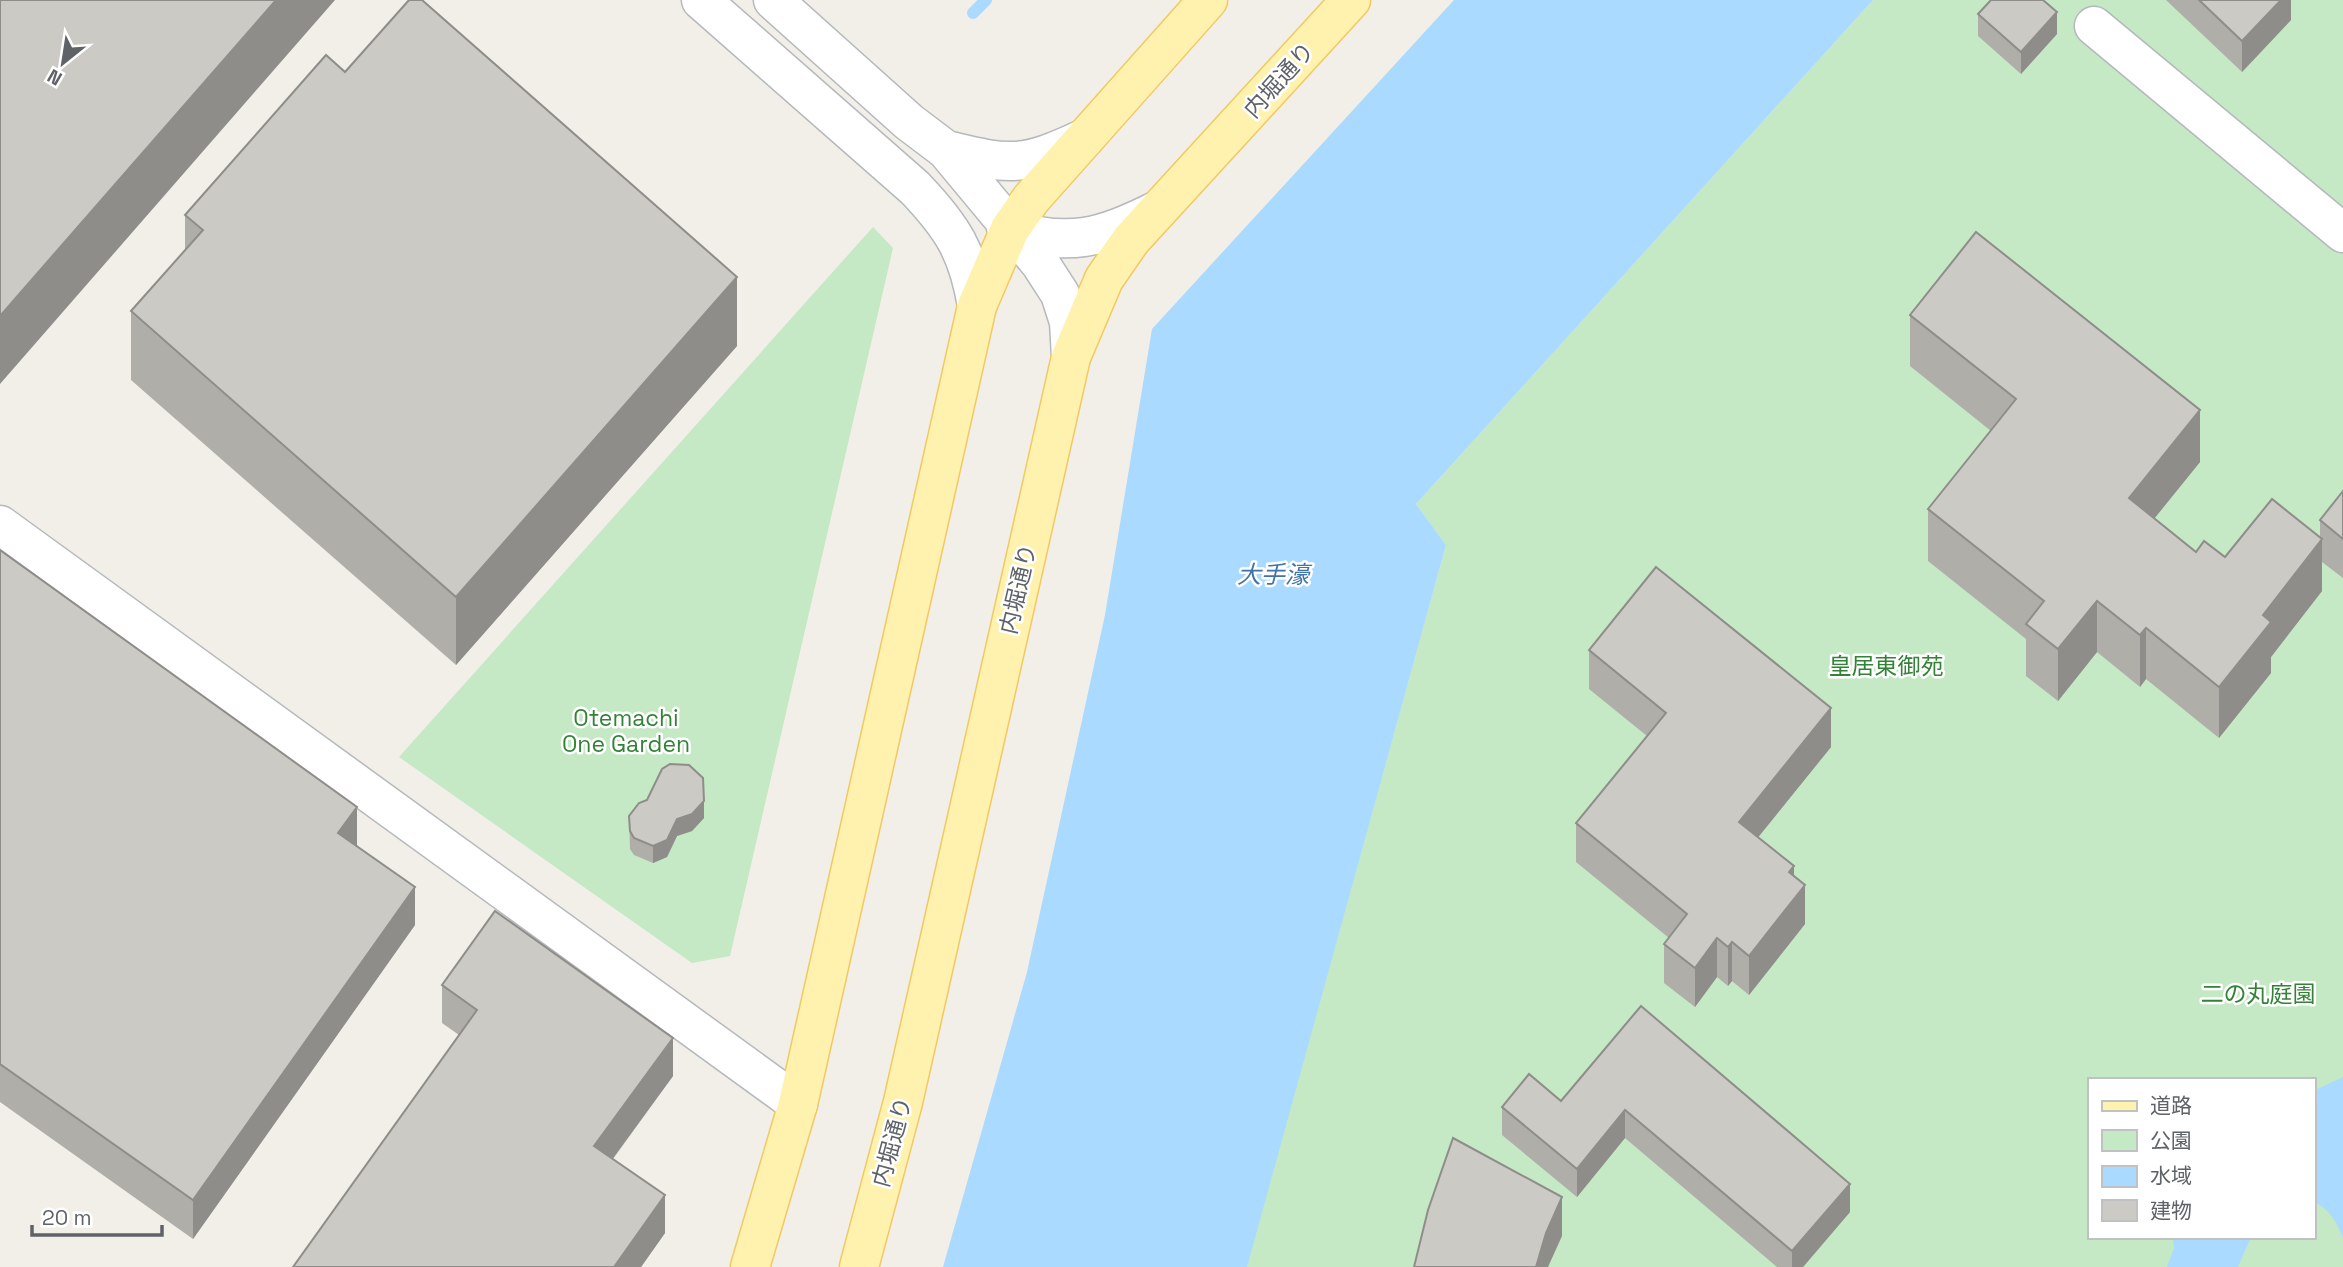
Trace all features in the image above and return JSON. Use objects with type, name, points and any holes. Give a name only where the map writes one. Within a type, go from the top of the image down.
[{"type":"main road","points":[[750,1267],[798,1104],[977,306],[1010,229],[1057,167],[1208,0]]},
{"type":"main road","name":"内堀通り","points":[[859,1267],[903,1102],[1071,357],[1104,279],[1158,210],[1351,0]]},
{"type":"street","points":[[701,0],[915,188],[940,215],[958,240],[971,270],[977,306]]},
{"type":"street","points":[[774,0],[909,122],[946,150],[1041,263],[1060,294],[1069,322],[1071,357]]},
{"type":"street","points":[[2094,26],[2343,233]]},
{"type":"street","points":[[946,150],[1011,163],[1045,155],[1085,138]]},
{"type":"street","points":[[915,188],[968,214],[1053,240],[1085,238],[1119,229],[1158,210]]},
{"type":"street","points":[[0,526],[798,1104]]},
{"type":"green space","name":"皇居東御苑","points":[[1873,0],[2343,0],[2343,1267],[1246,1267],[1446,545],[1416,504]]},
{"type":"green space","name":"Otemachi One Garden","points":[[873,227],[893,248],[730,956],[692,963],[399,757]]},
{"type":"water","name":"大手濠","points":[[1454,0],[1873,0],[1416,504],[1446,545],[1247,1267],[943,1267],[1027,972],[1105,615],[1152,329]]},
{"type":"water","points":[[2343,1077],[2343,1238],[2332,1216],[2315,1202],[2315,1090]]},
{"type":"water","points":[[2173,1239],[2250,1239],[2238,1267],[2167,1267],[2174,1248]]},
{"type":"building","points":[[0,0],[276,0],[0,316]]},
{"type":"building","points":[[409,0],[422,0],[737,277],[456,597],[131,311],[203,230],[185,215],[326,55],[345,72]]},
{"type":"building","points":[[1991,0],[2043,0],[2057,12],[2021,52],[1978,14]]},
{"type":"building","points":[[2199,0],[2281,0],[2242,41]]},
{"type":"building","points":[[1976,232],[2200,410],[2129,498],[2196,552],[2204,541],[2225,557],[2272,499],[2322,539],[2263,615],[2271,622],[2219,687],[2146,628],[2140,635],[2097,601],[2058,649],[2026,624],[2044,601],[1928,509],[2016,399],[1910,315]]},
{"type":"building","points":[[2343,491],[2343,539],[2320,520]]},
{"type":"building","points":[[0,550],[357,807],[338,833],[415,887],[193,1200],[0,1064]]},
{"type":"building","points":[[1656,567],[1831,708],[1739,822],[1794,866],[1789,872],[1805,885],[1749,956],[1732,942],[1728,947],[1717,938],[1695,968],[1664,944],[1687,914],[1576,823],[1666,713],[1589,650]]},
{"type":"building","points":[[670,764],[689,765],[703,778],[704,801],[692,814],[677,819],[667,840],[653,846],[634,838],[630,831],[629,816],[639,803],[647,800],[662,769]]},
{"type":"building","points":[[495,911],[673,1038],[594,1146],[665,1195],[614,1267],[293,1267],[477,1010],[442,985]]},
{"type":"building","points":[[1641,1006],[1850,1184],[1792,1251],[1625,1110],[1577,1169],[1502,1107],[1529,1074],[1561,1101]]},
{"type":"building","points":[[1453,1138],[1562,1197],[1546,1233],[1536,1267],[1414,1267],[1428,1210]]},
{"type":"waterway","points":[[973,13],[986,0]]},
{"type":"park label","name":"二の丸庭園","points":[[2258,994]]}]
